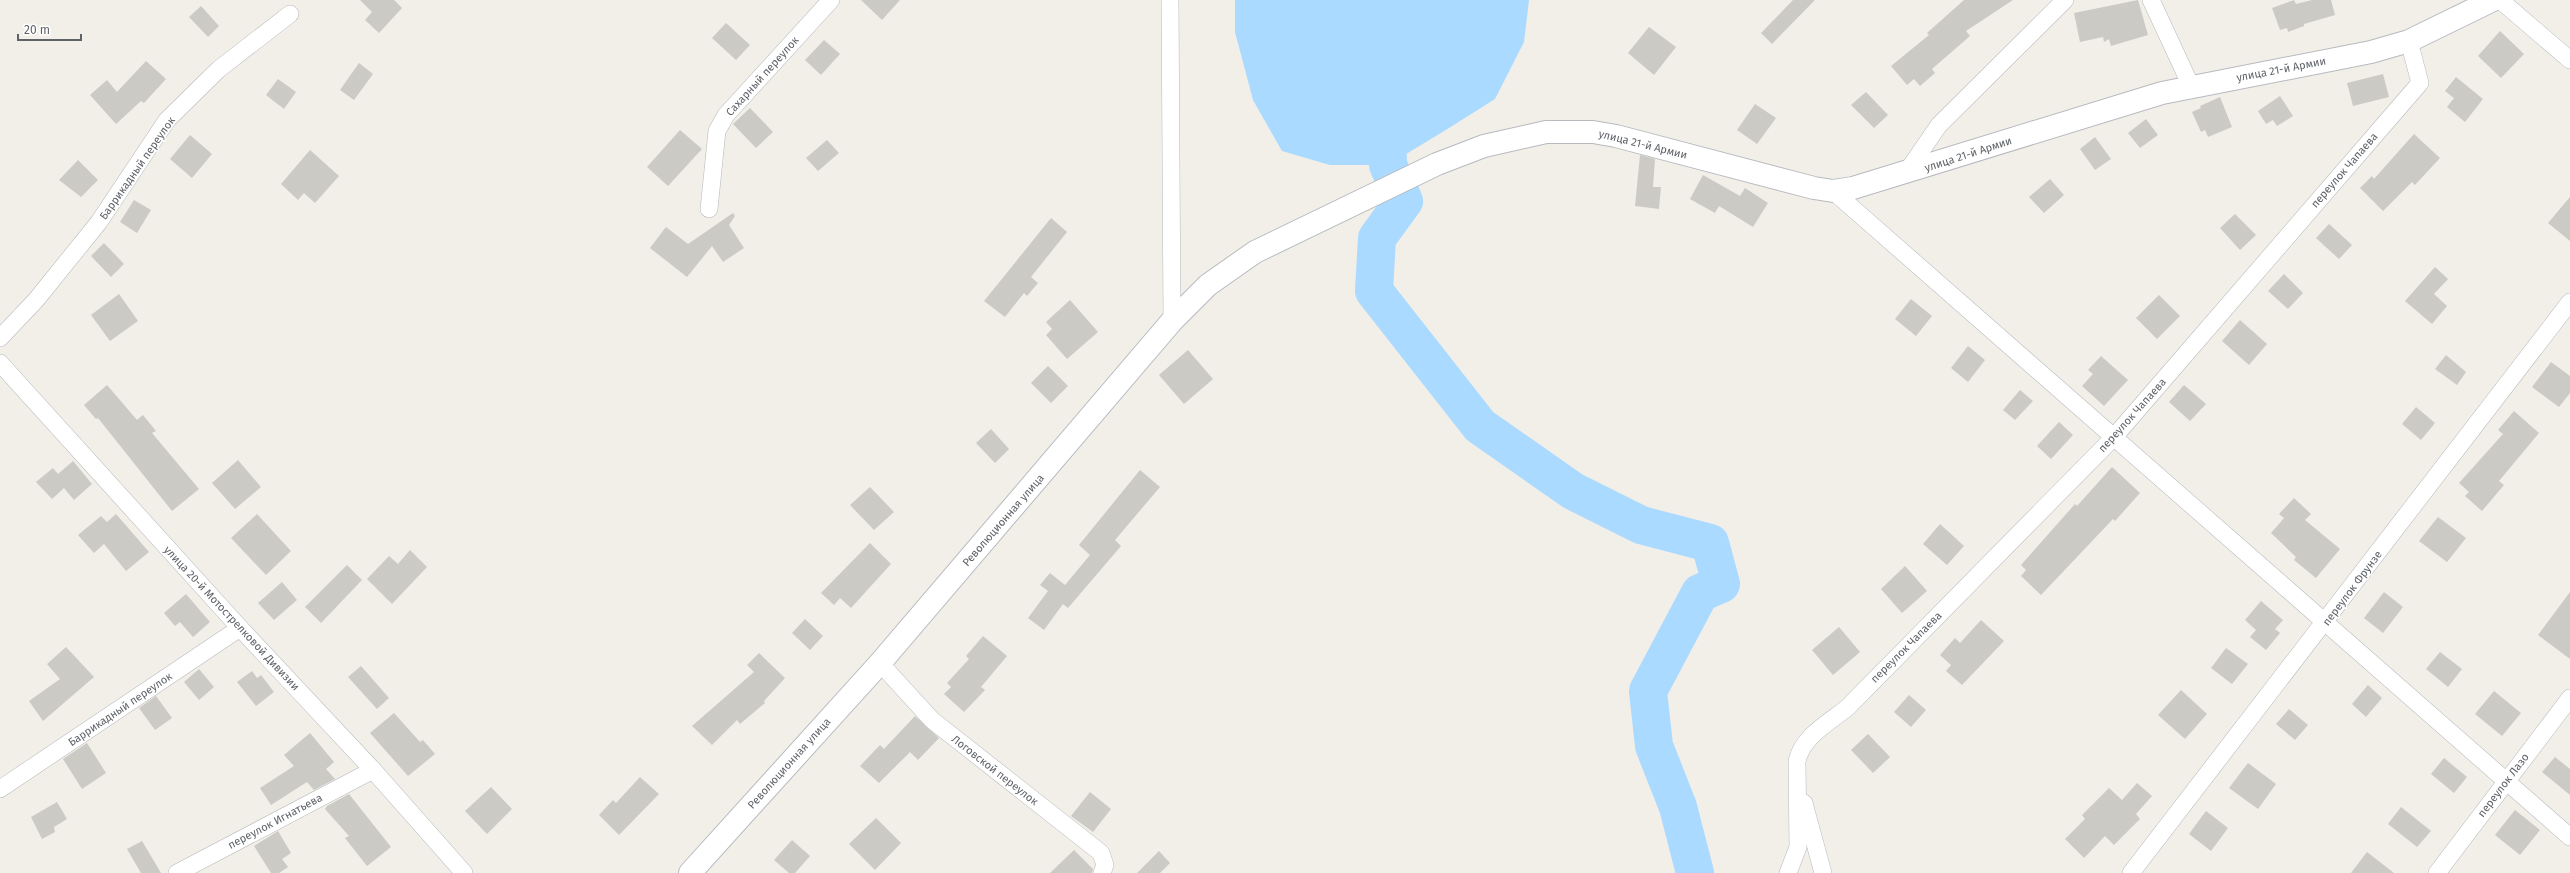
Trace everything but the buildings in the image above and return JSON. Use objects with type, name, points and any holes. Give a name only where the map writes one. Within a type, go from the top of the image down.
[{"type":"main road","name":"улица 21-й Армии","points":[[1346,206],[1437,164],[1484,146],[1540,133],[1593,132],[1643,142],[1781,180],[1833,191],[1853,188],[1906,174],[2129,102],[2191,86],[2371,52],[2409,41],[2493,0]]},
{"type":"main road","name":"Революционная улица","points":[[690,873],[880,663],[1172,321],[1208,285],[1237,263],[1346,206]]},
{"type":"street","name":"Сахарный переулок","points":[[709,209],[717,131],[726,115],[831,0]]},
{"type":"street","points":[[1170,0],[1172,321]]},
{"type":"street","points":[[1906,174],[1939,125],[2065,0]]},
{"type":"street","points":[[2151,0],[2191,86]]},
{"type":"street","points":[[2500,0],[2570,60]]},
{"type":"street","name":"Баррикадный переулок","points":[[0,338],[36,300],[99,222],[167,120],[219,70],[290,14]]},
{"type":"street","name":"переулок Чапаева","points":[[1799,790],[1797,761],[1800,749],[1806,741],[1847,708],[2114,437],[2420,83],[2409,41]]},
{"type":"street","points":[[1833,191],[2570,837]]},
{"type":"street","name":"переулок Фрунзе","points":[[2131,873],[2326,622],[2570,302]]},
{"type":"street","name":"улица 20-й Мотострелковой Дивизии","points":[[0,363],[240,628],[373,770],[464,873]]},
{"type":"street","name":"Баррикадный переулок","points":[[0,789],[240,628]]},
{"type":"street","name":"Логовской переулок","points":[[880,663],[932,720],[1101,853],[1105,865],[1102,873]]},
{"type":"street","name":"переулок Лазо","points":[[2437,873],[2570,698]]},
{"type":"street","name":"переулок Игнатьева","points":[[177,873],[373,770]]},
{"type":"street","points":[[1788,873],[1798,847],[1799,790]]},
{"type":"street","points":[[1799,790],[1823,873]]},
{"type":"water","points":[[1235,0],[1529,0],[1524,42],[1495,99],[1388,165],[1330,165],[1282,151],[1253,100],[1235,32]]},
{"type":"waterway","points":[[1384,113],[1387,120],[1388,165],[1404,201],[1377,238],[1374,291],[1480,426],[1573,491],[1641,525],[1710,543],[1721,584],[1700,593],[1648,691],[1654,746],[1678,807],[1695,873]]}]
